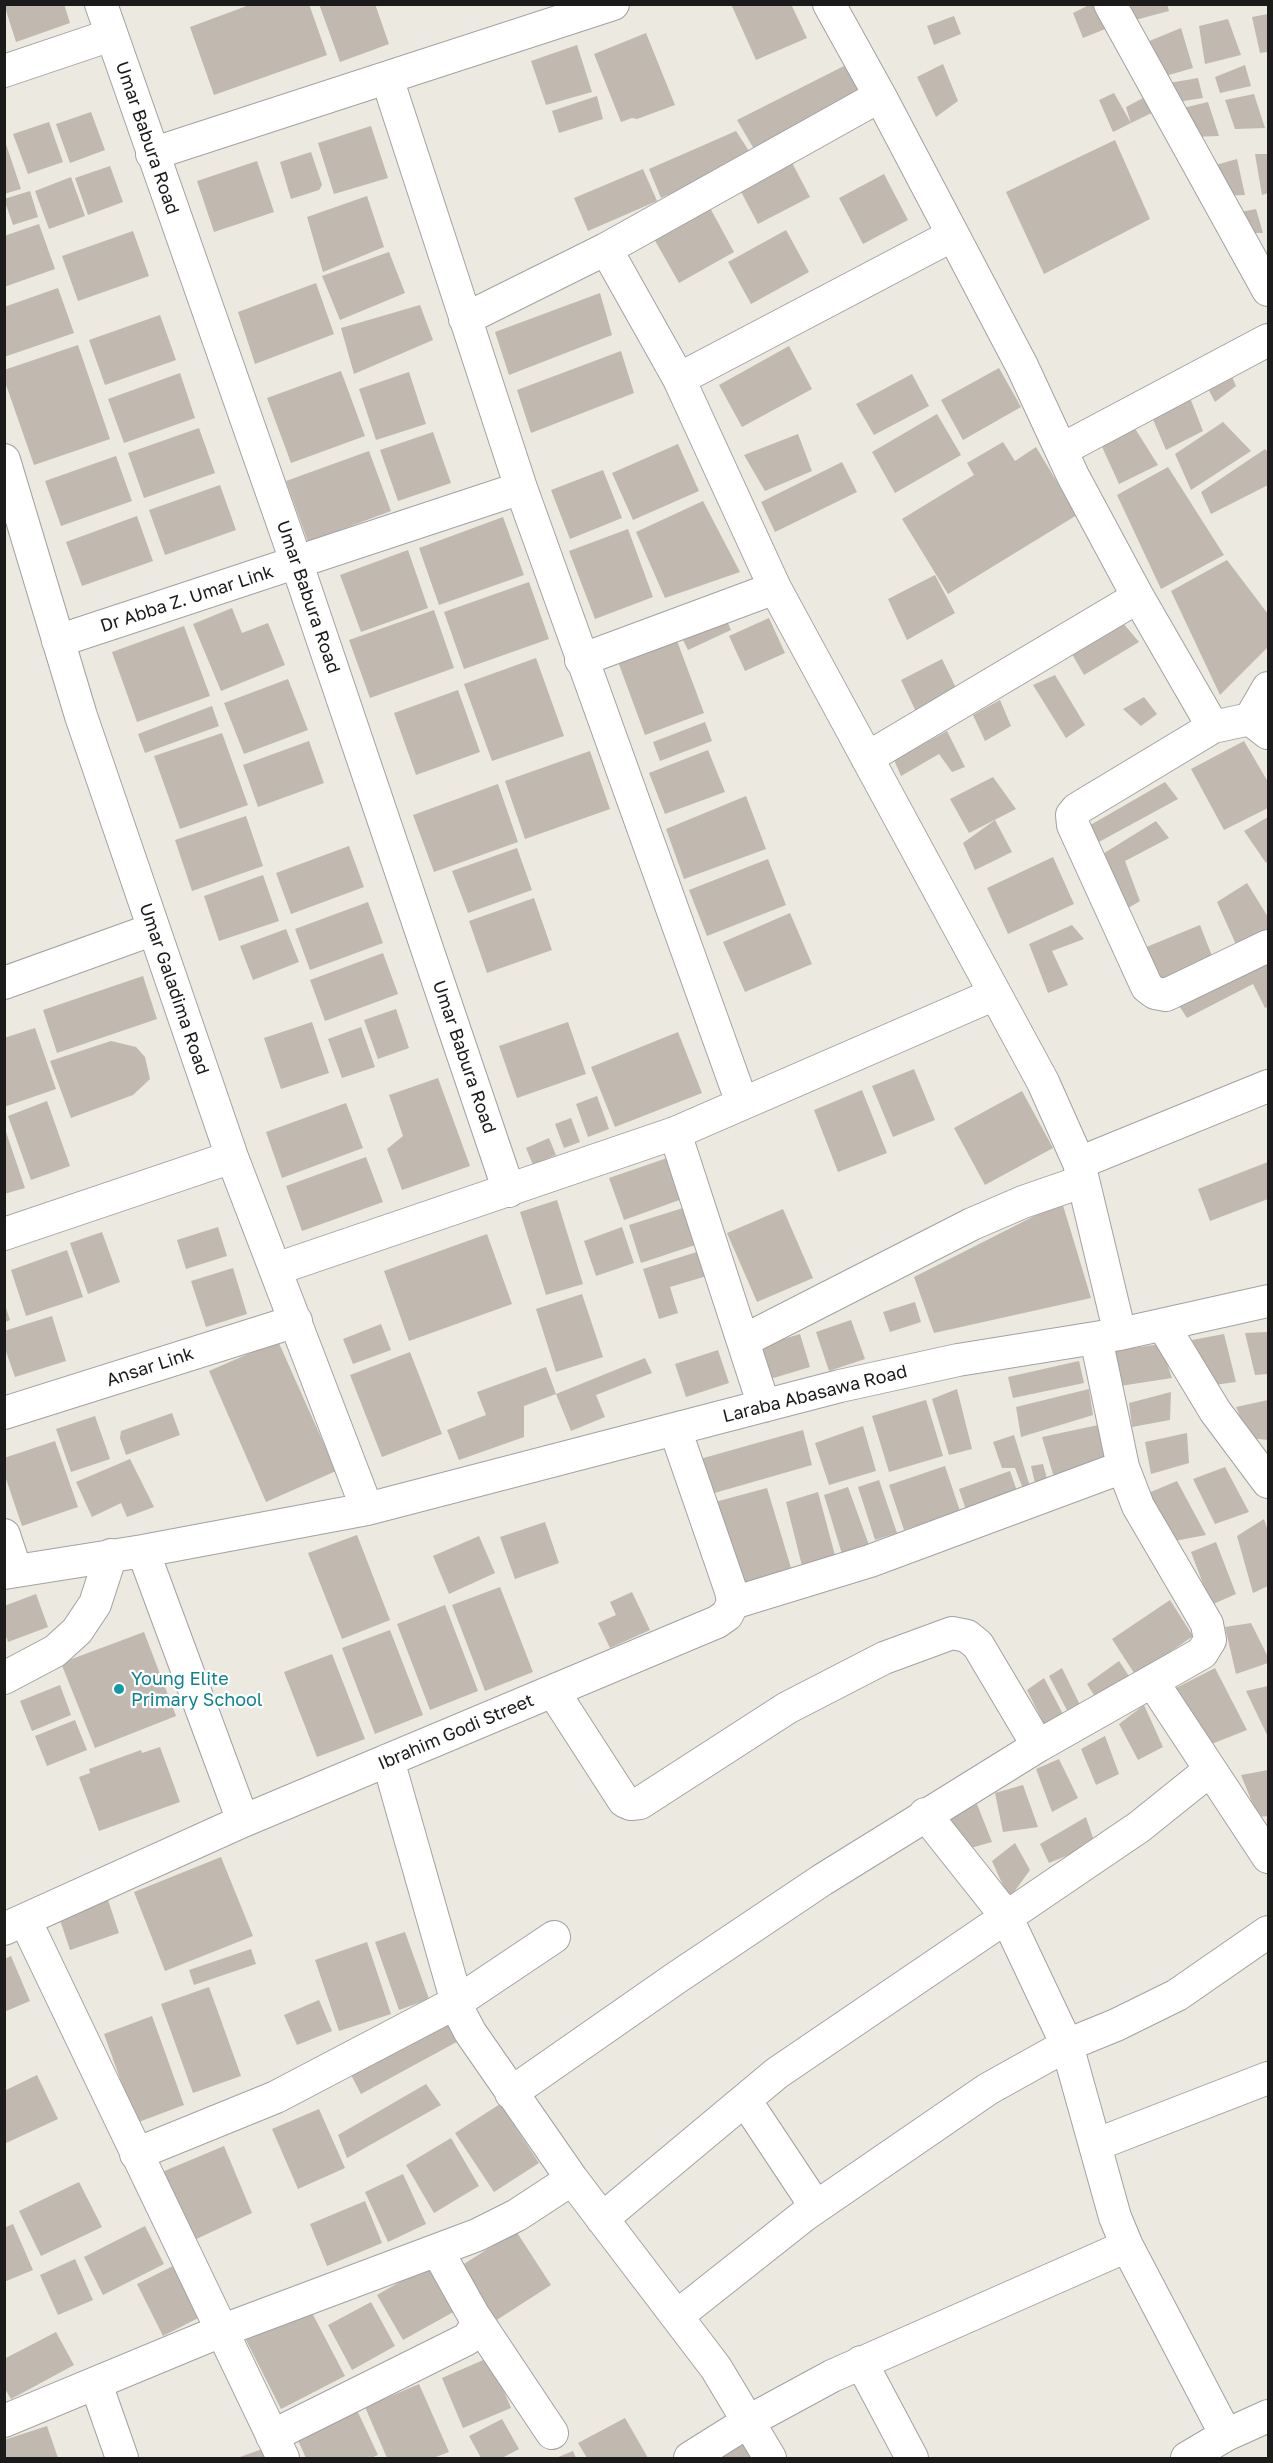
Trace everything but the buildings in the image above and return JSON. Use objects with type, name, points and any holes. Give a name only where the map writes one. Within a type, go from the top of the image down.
[{"type":"street","name":"Umar Babura Road","points":[[101,4],[297,564],[509,1191]]},
{"type":"street","points":[[152,154],[613,4]]},
{"type":"street","points":[[829,4],[1022,366],[1061,450],[1138,597],[1213,727]]},
{"type":"street","points":[[1110,4],[1269,290]]},
{"type":"street","points":[[4,71],[111,35]]},
{"type":"street","points":[[387,78],[521,488],[742,1103]]},
{"type":"street","points":[[465,320],[606,249],[880,96]]},
{"type":"street","points":[[679,379],[951,236]]},
{"type":"street","points":[[511,2093],[675,1978],[925,1814],[1038,1746],[1202,1653],[1210,1640],[1207,1624],[1138,1506],[1123,1467],[1108,1336],[1080,1172],[1043,1082],[775,588],[679,379],[606,249]]},
{"type":"street","points":[[1061,450],[1269,340]]},
{"type":"street","name":"Umar Galadima Road","points":[[4,460],[81,716],[232,1157],[367,1509]]},
{"type":"street","name":"Dr Abba Z. Umar Link","points":[[58,641],[297,564],[521,488]]},
{"type":"street","points":[[581,660],[775,588]]},
{"type":"street","points":[[867,758],[1138,597]]},
{"type":"street","points":[[1269,688],[1259,726],[1213,727],[1077,809],[1072,815],[1072,825],[1146,987],[1155,993],[1166,994],[1269,946]]},
{"type":"street","points":[[4,982],[154,929]]},
{"type":"street","points":[[276,1269],[675,1133],[995,994]]},
{"type":"street","points":[[743,1341],[972,1224],[1269,1086]]},
{"type":"street","points":[[675,1133],[764,1406]]},
{"type":"street","points":[[4,1234],[232,1157]]},
{"type":"street","name":"Laraba Abasawa Road","points":[[10,1572],[143,1551],[367,1509],[764,1406],[958,1360],[1108,1336],[1269,1301]]},
{"type":"street","name":"Ansar Link","points":[[4,1413],[296,1321]]},
{"type":"street","points":[[1162,1325],[1215,1411],[1269,1482]]},
{"type":"street","points":[[675,1429],[733,1604],[870,1561],[1123,1467]]},
{"type":"street","points":[[4,1535],[10,1572]]},
{"type":"street","points":[[143,1551],[243,1821]]},
{"type":"street","points":[[4,1678],[55,1651],[77,1631],[95,1604],[111,1556]]},
{"type":"street","name":"Ibrahim Godi Street","points":[[15,1924],[243,1821],[717,1622],[727,1615],[733,1604]]},
{"type":"street","points":[[553,1691],[624,1801],[631,1804],[640,1803],[787,1708],[884,1658],[951,1633],[967,1636],[978,1645],[1038,1746]]},
{"type":"street","points":[[1152,1681],[1269,1857]]},
{"type":"street","points":[[388,1760],[458,2002],[470,2032],[572,2179],[716,2368],[770,2458]]},
{"type":"street","points":[[602,2219],[786,2066],[1139,1827],[1210,1770]]},
{"type":"street","points":[[925,1814],[1006,1916],[1067,2045],[1115,2217],[1127,2246],[1226,2435]]},
{"type":"street","points":[[15,1924],[136,2154],[278,2447],[467,2339],[476,2327],[474,2316]]},
{"type":"street","points":[[677,2316],[816,2207],[988,2089],[1067,2045],[1177,1995],[1269,1932]]},
{"type":"street","points":[[136,2154],[276,2097],[458,2002],[554,1936]]},
{"type":"street","points":[[1095,2145],[1269,2078]]},
{"type":"street","points":[[745,2100],[816,2207]]},
{"type":"street","points":[[4,2421],[220,2331],[437,2250],[517,2215],[572,2179]]},
{"type":"street","points":[[690,2458],[748,2421],[861,2362],[1127,2246]]},
{"type":"street","points":[[437,2250],[474,2316],[552,2433]]},
{"type":"street","points":[[861,2362],[912,2458]]},
{"type":"street","points":[[96,2384],[122,2458]]},
{"type":"street","points":[[1186,2458],[1226,2435],[1268,2418]]},
{"type":"place","name":"Young Elite Primary School","points":[[119,1689]]}]
